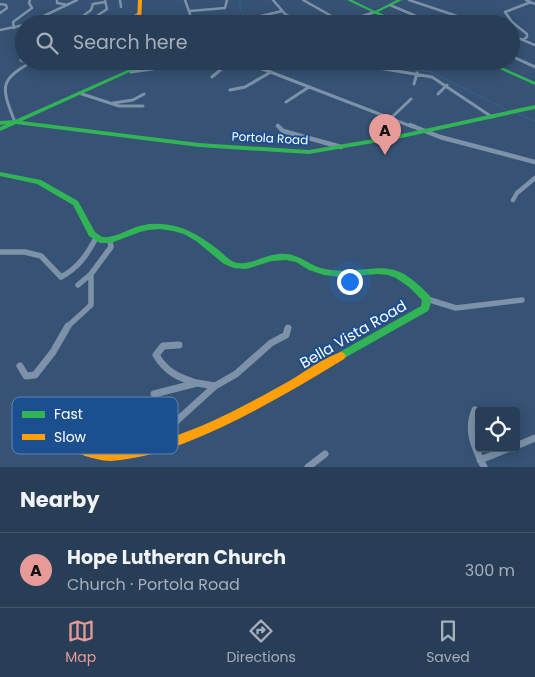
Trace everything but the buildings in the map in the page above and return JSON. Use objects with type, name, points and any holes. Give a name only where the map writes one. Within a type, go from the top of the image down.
[{"type":"street","points":[[22,15],[32,8],[29,3],[30,0]]},
{"type":"street","points":[[57,0],[57,3],[68,5]]},
{"type":"street","points":[[48,15],[78,0]]},
{"type":"street","points":[[120,0],[121,7]]},
{"type":"street","points":[[136,15],[139,13],[140,0]]},
{"type":"street","points":[[184,0],[190,11],[189,15]]},
{"type":"street","points":[[190,11],[225,8],[227,0]]},
{"type":"street","points":[[273,0],[282,11],[289,15]]},
{"type":"street","points":[[303,0],[330,15]]},
{"type":"street","points":[[349,0],[382,15]]},
{"type":"street","points":[[365,15],[400,0]]},
{"type":"street","points":[[409,0],[455,15]]},
{"type":"street","points":[[526,0],[535,4]]},
{"type":"street","points":[[84,15],[90,10],[93,4],[105,1],[107,9],[98,15]]},
{"type":"street","points":[[507,15],[505,12],[531,2]]},
{"type":"street","points":[[0,4],[6,5],[7,8],[0,12]]},
{"type":"street","points":[[390,5],[413,15]]},
{"type":"street","points":[[265,15],[282,11]]},
{"type":"street","points":[[0,30],[14,28],[13,22],[15,21]]},
{"type":"street","points":[[520,28],[527,34],[523,40]]},
{"type":"street","points":[[520,39],[535,45]]},
{"type":"street","points":[[520,60],[535,66]]},
{"type":"street","points":[[15,70],[10,72],[2,83],[2,96],[15,122]]},
{"type":"street","points":[[0,129],[135,70]]},
{"type":"street","points":[[131,72],[145,70]]},
{"type":"street","points":[[212,77],[216,76],[220,70]]},
{"type":"street","points":[[266,70],[426,132],[460,143],[535,162]]},
{"type":"street","points":[[384,70],[418,73],[432,77],[447,85],[492,117]]},
{"type":"street","points":[[504,70],[535,84]]},
{"type":"street","points":[[230,90],[245,89],[271,72]]},
{"type":"street","points":[[414,84],[418,73]]},
{"type":"street","points":[[438,94],[447,85]]},
{"type":"street","points":[[286,102],[310,87]]},
{"type":"street","points":[[79,93],[119,106],[143,106]]},
{"type":"street","points":[[108,103],[133,100],[144,94]]},
{"type":"street","points":[[391,118],[411,99]]},
{"type":"street","name":"Portola Road","points":[[0,123],[15,122],[204,145],[300,152],[341,148],[426,132],[535,107]]},
{"type":"street","points":[[278,126],[283,131],[341,148]]},
{"type":"street","points":[[0,174],[39,182],[76,203],[90,232],[96,238],[105,242],[110,241],[111,247],[91,274],[78,285]]},
{"type":"street","points":[[514,200],[517,193],[535,178]]},
{"type":"street","name":"Bella Vista Road","points":[[110,241],[148,227],[180,228],[194,235],[234,265],[244,266],[275,257],[287,257],[299,258],[320,271],[337,274],[383,269],[391,270],[406,278],[427,299],[425,308],[383,330],[320,369],[234,415],[178,439]]},
{"type":"street","points":[[0,252],[25,252],[41,256],[61,277],[74,271],[87,256],[96,238]]},
{"type":"street","points":[[20,366],[26,376],[34,375],[53,352],[68,325],[91,305],[91,274]]},
{"type":"street","points":[[427,299],[456,308],[522,300]]},
{"type":"street","points":[[178,420],[215,386],[236,374],[271,344],[286,335],[288,328]]},
{"type":"street","points":[[179,345],[163,346],[156,355],[162,366],[173,375],[197,383],[215,386]]},
{"type":"street","points":[[154,394],[197,383]]},
{"type":"street","points":[[475,410],[470,419],[469,435],[475,448]]},
{"type":"street","points":[[520,444],[535,438]]},
{"type":"street","points":[[482,463],[503,452]]},
{"type":"street","points":[[308,467],[325,454]]},
{"type":"waterway","points":[[240,0],[240,8],[244,15]]},
{"type":"waterway","points":[[418,70],[431,72],[509,111]]},
{"type":"waterway","points":[[515,113],[535,121]]},
{"type":"traffic: fast","points":[[349,0],[382,15]]},
{"type":"traffic: fast","points":[[375,12],[400,0]]},
{"type":"traffic: fast","points":[[0,129],[132,70]]},
{"type":"traffic: fast","points":[[504,70],[535,84]]},
{"type":"traffic: fast","points":[[0,123],[15,122],[199,145],[309,152],[397,137],[535,107]]},
{"type":"traffic: fast","points":[[0,174],[39,182],[76,203],[92,234],[100,240],[111,240],[148,227],[173,228],[186,232],[198,239],[234,265],[246,266],[272,258],[286,257],[299,260],[312,268],[324,272],[341,274],[388,272],[412,284],[427,299],[425,308],[341,356]]},
{"type":"traffic: slow","points":[[139,15],[140,0]]},
{"type":"traffic: slow","points":[[178,440],[230,418],[341,356]]},
{"type":"traffic: slow","points":[[101,454],[120,454]]},
{"type":"place","name":"Hope Lutheran Church","points":[[385,155]]}]
